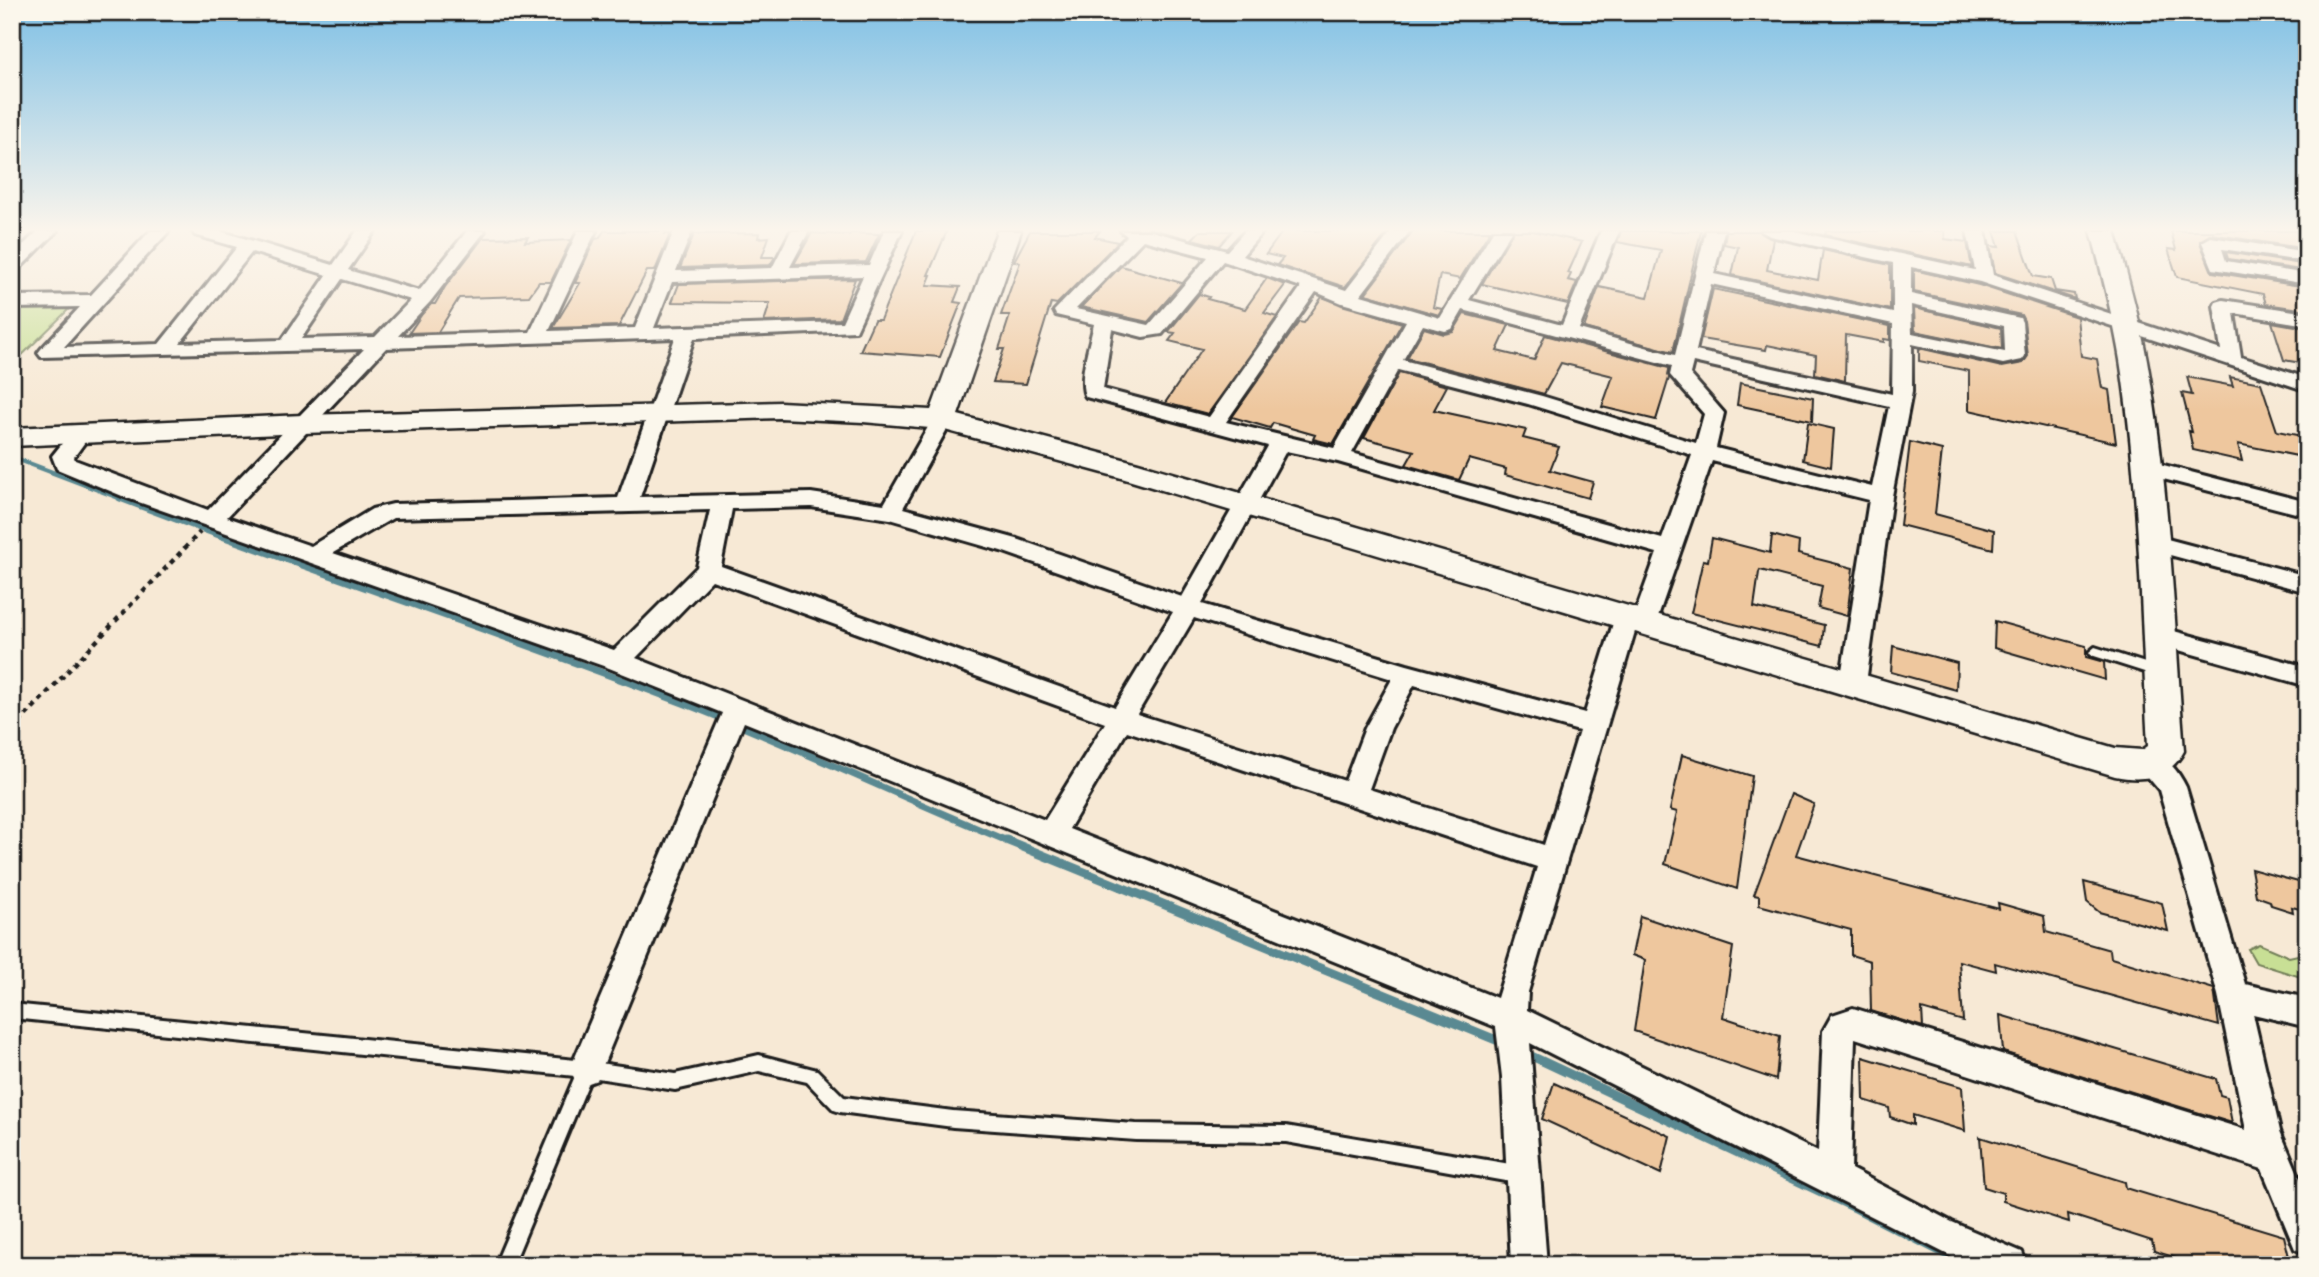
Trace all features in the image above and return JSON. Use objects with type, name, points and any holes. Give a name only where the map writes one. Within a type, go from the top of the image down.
[{"type":"street","points":[[104,291],[48,353],[289,343],[849,327],[866,291]]},
{"type":"street","points":[[166,348],[212,291]]},
{"type":"street","points":[[289,343],[324,291]]},
{"type":"street","points":[[399,291],[423,298]]},
{"type":"street","points":[[213,519],[429,291]]},
{"type":"street","points":[[537,337],[559,291]]},
{"type":"street","points":[[642,334],[659,291]]},
{"type":"street","points":[[890,512],[942,420],[988,291]]},
{"type":"street","points":[[1082,291],[1063,311],[1143,331],[1155,330],[1192,291]]},
{"type":"street","points":[[1214,425],[1308,291]]},
{"type":"street","points":[[1330,291],[1349,299],[1445,325],[1466,291]]},
{"type":"street","points":[[1349,299],[1355,291]]},
{"type":"street","points":[[1568,332],[1584,291]]},
{"type":"street","points":[[1529,1265],[1518,1077],[1511,1018],[1513,992],[1594,725],[1635,620],[1671,549],[1704,452],[1714,413],[1680,374],[1700,291]]},
{"type":"street","points":[[1756,291],[1901,328],[2003,358],[2015,356],[2013,322],[1902,297]]},
{"type":"street","points":[[1853,683],[1881,496],[1900,402],[1902,291]]},
{"type":"street","points":[[2022,291],[2307,385]]},
{"type":"street","points":[[12,437],[303,424],[780,410],[863,413],[942,420],[1017,438],[2115,762],[2141,767],[2157,762],[2166,751],[2148,468],[2127,326],[2118,291]]},
{"type":"street","points":[[12,302],[94,301]]},
{"type":"street","points":[[1459,303],[1568,332],[1683,358],[1900,402]]},
{"type":"street","points":[[2229,359],[2232,355],[2223,306],[2307,319]]},
{"type":"street","points":[[1340,456],[1417,318]]},
{"type":"street","points":[[1104,321],[1092,383],[1093,393],[1280,443],[1340,456],[1671,549]]},
{"type":"street","points":[[626,506],[686,333]]},
{"type":"street","points":[[1393,363],[1535,400],[1704,452],[1881,496]]},
{"type":"street","points":[[80,435],[63,456],[65,464],[135,493],[618,661],[1511,1018],[1834,1178],[1940,1234],[2009,1265]]},
{"type":"street","points":[[1051,835],[1188,608],[1280,443]]},
{"type":"street","points":[[2148,468],[2307,509]]},
{"type":"street","points":[[314,554],[380,513],[393,511],[811,500],[890,512],[1009,545],[1188,608],[1407,674],[1594,725]]},
{"type":"street","points":[[618,661],[708,570],[723,502]]},
{"type":"street","points":[[2152,543],[2307,584]]},
{"type":"street","points":[[708,570],[1121,719],[1552,860]]},
{"type":"street","points":[[2159,636],[2307,677]]},
{"type":"street","points":[[1353,794],[1378,727],[1407,674]]},
{"type":"street","points":[[586,1069],[737,709]]},
{"type":"street","points":[[2150,764],[2164,775],[2172,787],[2233,995],[2263,1130],[2307,1237]]},
{"type":"street","points":[[2233,995],[2307,1013]]},
{"type":"street","points":[[1834,1178],[1839,1031],[1843,1025],[1853,1023],[2272,1154]]},
{"type":"lane","points":[[2095,652],[2161,672]]},
{"type":"lane","points":[[12,1011],[586,1069],[675,1082],[759,1063],[811,1074],[840,1104],[953,1119],[1136,1132],[1286,1133],[1523,1175]]},
{"type":"lane","points":[[504,1265],[586,1069]]},
{"type":"path","points":[[12,730],[213,519]]},
{"type":"green space","points":[[71,307],[12,365],[12,308]]},
{"type":"green space","points":[[2259,944],[2289,957],[2307,953],[2307,979],[2256,963],[2248,949]]},
{"type":"building","points":[[443,291],[533,291],[529,296],[459,298],[438,332],[409,333],[422,314],[431,304],[435,304]]},
{"type":"building","points":[[575,291],[637,291],[619,326],[553,328]]},
{"type":"building","points":[[676,291],[851,291],[840,319],[764,322],[770,303],[672,302]]},
{"type":"building","points":[[892,291],[959,291],[954,302],[961,303],[940,357],[860,351],[874,320],[880,320]]},
{"type":"building","points":[[1010,291],[1070,291],[1057,304],[1051,303],[1026,384],[993,382],[1004,349],[999,349],[1010,315],[1001,315]]},
{"type":"building","points":[[1097,291],[1175,291],[1148,322],[1081,307]]},
{"type":"building","points":[[1258,291],[1281,291],[1264,313],[1277,317],[1208,414],[1165,403],[1202,349],[1169,341],[1175,333],[1168,332],[1199,294],[1209,297],[1207,299],[1245,309]]},
{"type":"building","points":[[1368,291],[1437,291],[1433,307],[1442,309],[1439,315],[1365,294]]},
{"type":"building","points":[[1510,291],[1573,291],[1568,304]]},
{"type":"building","points":[[1598,291],[1617,291],[1648,297],[1650,291],[1687,291],[1673,352],[1584,328]]},
{"type":"building","points":[[1713,291],[1890,326],[1890,340],[1884,339],[1884,342],[1846,335],[1845,381],[1815,374],[1816,355],[1767,345],[1766,350],[1701,339]]},
{"type":"building","points":[[1802,291],[1890,291],[1890,310]]},
{"type":"building","points":[[1996,291],[2077,317],[2081,356],[2097,359],[2102,388],[2109,390],[2116,443],[1969,410],[1969,371],[1919,361],[1919,348],[2002,367],[2023,363],[2028,356],[2024,321],[2021,315],[1914,292]]},
{"type":"building","points":[[2049,291],[2074,294],[2075,299]]},
{"type":"building","points":[[2246,291],[2307,291],[2307,310],[2266,304],[2263,294]]},
{"type":"building","points":[[1322,297],[1402,323],[1333,444],[1313,439],[1315,435],[1273,423],[1270,428],[1232,417],[1299,322],[1304,323]]},
{"type":"building","points":[[1914,308],[2001,328],[2002,349],[1915,331]]},
{"type":"building","points":[[1464,314],[1509,325],[1497,351],[1534,360],[1545,335],[1669,368],[1669,378],[1656,420],[1602,407],[1613,376],[1561,363],[1544,394],[1407,358],[1424,328],[1444,334],[1453,332]]},
{"type":"building","points":[[2272,322],[2307,328],[2307,364],[2284,360]]},
{"type":"building","points":[[1399,373],[1447,386],[1434,410],[1526,430],[1523,438],[1559,447],[1550,470],[1593,482],[1588,498],[1505,475],[1506,469],[1469,459],[1459,480],[1406,465],[1414,451],[1364,438]]},
{"type":"building","points":[[2187,377],[2233,386],[2230,377],[2261,383],[2277,431],[2307,437],[2307,458],[2238,444],[2242,461],[2193,450],[2189,431],[2192,432],[2182,393],[2192,395]]},
{"type":"building","points":[[1740,383],[1813,398],[1812,421],[1737,405]]},
{"type":"building","points":[[1808,423],[1834,429],[1831,467],[1803,460]]},
{"type":"building","points":[[1910,442],[1942,450],[1935,514],[1994,530],[1993,549],[1900,525]]},
{"type":"building","points":[[1772,535],[1799,542],[1798,554],[1853,568],[1847,616],[1818,608],[1822,586],[1760,570],[1759,572],[1754,607],[1824,625],[1822,646],[1691,613],[1703,560],[1708,561],[1712,538],[1770,553]]},
{"type":"building","points":[[1995,621],[2086,646],[2086,657],[2104,662],[2105,680],[1994,648]]},
{"type":"building","points":[[1893,646],[1957,663],[1956,690],[1891,672]]},
{"type":"building","points":[[1682,755],[1752,776],[1737,889],[1665,864],[1677,812],[1670,810]]},
{"type":"building","points":[[1791,794],[1814,804],[1796,855],[1999,909],[1998,903],[2044,916],[2046,932],[2110,950],[2111,958],[2214,989],[2219,1026],[1995,963],[1996,971],[1959,961],[1963,1021],[1922,1009],[1923,1027],[1871,1011],[1870,961],[1851,955],[1851,930],[1759,905],[1759,896],[1754,895]]},
{"type":"building","points":[[2251,869],[2302,883],[2307,911],[2292,907],[2293,912],[2271,905],[2270,901],[2256,896]]},
{"type":"building","points":[[2084,882],[2162,903],[2168,931],[2099,912],[2087,902]]},
{"type":"building","points":[[1640,916],[1733,947],[1723,1017],[1780,1036],[1776,1080],[1634,1031],[1645,960],[1632,955]]},
{"type":"building","points":[[2000,1015],[2216,1079],[2220,1095],[2227,1097],[2232,1123],[2003,1052]]},
{"type":"building","points":[[1863,1057],[1962,1087],[1965,1131],[1913,1115],[1913,1125],[1890,1117],[1889,1108],[1864,1100]]},
{"type":"building","points":[[1554,1083],[1670,1136],[1661,1174],[1542,1119]]},
{"type":"building","points":[[1980,1137],[2125,1182],[2126,1188],[2284,1236],[2291,1265],[2199,1265],[2154,1251],[2152,1241],[2068,1214],[2069,1222],[2003,1201],[2003,1193],[1984,1187]]},
{"type":"waterway","points":[[12,457],[125,500]]},
{"type":"waterway","points":[[120,498],[683,703],[1010,842]]},
{"type":"waterway","points":[[1006,840],[1506,1044]]},
{"type":"waterway","points":[[1523,1052],[1857,1209],[1967,1265]]}]
